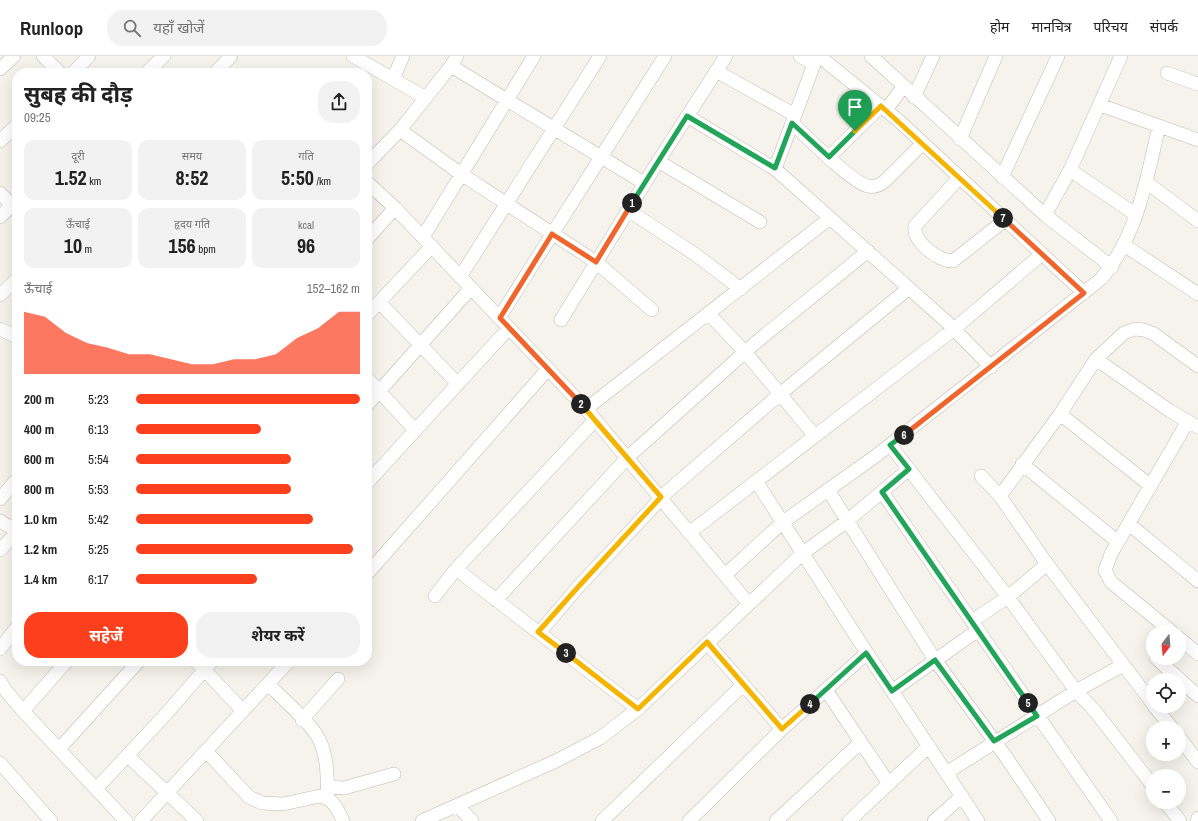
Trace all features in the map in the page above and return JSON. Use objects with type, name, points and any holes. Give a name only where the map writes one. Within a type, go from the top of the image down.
[{"type":"street","points":[[0,69],[14,56]]},
{"type":"street","points":[[43,56],[55,68]]},
{"type":"street","points":[[78,68],[89,56]]},
{"type":"street","points":[[151,68],[164,56]]},
{"type":"street","points":[[220,68],[231,56]]},
{"type":"street","points":[[353,56],[426,98]]},
{"type":"street","points":[[393,79],[403,56]]},
{"type":"street","points":[[372,310],[427,242],[461,174],[534,56]]},
{"type":"street","points":[[460,277],[600,56]]},
{"type":"street","points":[[500,318],[665,56]]},
{"type":"street","points":[[561,320],[644,183],[726,56]]},
{"type":"street","points":[[800,56],[817,59],[884,108],[1084,293]]},
{"type":"street","points":[[914,97],[933,56]]},
{"type":"street","points":[[960,139],[996,56]]},
{"type":"street","points":[[1002,176],[1058,56]]},
{"type":"street","points":[[1045,215],[1070,170],[1122,56]]},
{"type":"street","points":[[873,57],[903,87],[1045,215],[1112,267]]},
{"type":"street","points":[[775,168],[817,59]]},
{"type":"street","points":[[372,159],[400,130],[454,61],[506,100],[644,183]]},
{"type":"street","points":[[716,71],[794,119],[829,157],[852,177],[867,186],[879,186],[923,143]]},
{"type":"street","points":[[1167,73],[1198,84]]},
{"type":"street","points":[[829,157],[884,108],[903,87]]},
{"type":"street","points":[[1100,104],[1198,140]]},
{"type":"street","points":[[687,116],[775,168],[954,329],[991,367]]},
{"type":"street","points":[[725,575],[783,522],[890,445],[1101,279],[1112,267],[1124,245],[1146,182],[1159,126]]},
{"type":"street","points":[[0,141],[12,130]]},
{"type":"street","points":[[400,130],[505,204],[596,262],[652,310]]},
{"type":"street","points":[[658,161],[760,222]]},
{"type":"street","points":[[1070,170],[1135,214]]},
{"type":"street","points":[[960,178],[916,226],[914,230],[916,236],[924,245],[947,262],[953,261],[1005,220]]},
{"type":"street","points":[[1146,182],[1198,221]]},
{"type":"street","points":[[372,187],[395,208],[586,409],[628,457],[689,533],[749,604]]},
{"type":"street","points":[[0,193],[12,203]]},
{"type":"street","points":[[0,217],[12,207]]},
{"type":"street","points":[[372,233],[395,208]]},
{"type":"street","points":[[628,210],[696,255],[741,289]]},
{"type":"street","points":[[586,409],[830,218]]},
{"type":"street","points":[[1124,245],[1198,294]]},
{"type":"street","points":[[496,600],[628,457],[745,352],[868,251]]},
{"type":"street","points":[[689,533],[954,329],[1042,254]]},
{"type":"street","points":[[0,295],[12,284]]},
{"type":"street","points":[[372,399],[419,344],[471,288]]},
{"type":"street","points":[[538,632],[661,497],[780,394],[909,288]]},
{"type":"street","points":[[379,302],[458,384]]},
{"type":"street","points":[[709,314],[745,352],[815,436]]},
{"type":"street","points":[[372,477],[509,328]]},
{"type":"street","points":[[0,329],[12,335]]},
{"type":"street","points":[[1000,496],[1060,414],[1096,359],[1124,333],[1135,329],[1144,330],[1154,334],[1198,366]]},
{"type":"street","points":[[1096,359],[1170,411],[1193,424],[1151,486],[1118,542],[1106,566],[1106,575],[1111,582],[1163,625]]},
{"type":"street","points":[[372,568],[548,369]]},
{"type":"street","points":[[372,383],[415,430]]},
{"type":"street","points":[[1060,414],[1151,486]]},
{"type":"street","points":[[435,596],[456,569],[595,420]]},
{"type":"street","points":[[890,445],[1008,597],[1076,691],[1095,712],[1146,777]]},
{"type":"street","points":[[1022,464],[1118,542]]},
{"type":"street","points":[[422,821],[558,760],[600,738],[638,709],[707,642],[803,553],[847,521],[909,469]]},
{"type":"street","points":[[981,476],[1000,496],[1047,564],[1146,695]]},
{"type":"street","points":[[756,481],[866,653],[978,821]]},
{"type":"street","points":[[0,499],[12,485]]},
{"type":"street","points":[[828,490],[935,660],[994,741],[1049,821]]},
{"type":"street","points":[[882,492],[1111,821]]},
{"type":"street","points":[[0,521],[12,528]]},
{"type":"street","points":[[1129,524],[1198,581]]},
{"type":"street","points":[[0,550],[12,537]]},
{"type":"street","points":[[892,691],[935,660],[1047,564]]},
{"type":"street","points":[[456,569],[638,709]]},
{"type":"street","points":[[0,649],[12,633]]},
{"type":"street","points":[[707,642],[782,729]]},
{"type":"street","points":[[1186,644],[1198,654]]},
{"type":"street","points":[[688,821],[782,729],[866,653]]},
{"type":"street","points":[[1164,665],[1198,696]]},
{"type":"street","points":[[23,711],[63,666]]},
{"type":"street","points":[[59,748],[134,666]]},
{"type":"street","points":[[96,789],[128,756],[202,666]]},
{"type":"street","points":[[206,666],[243,711]]},
{"type":"street","points":[[141,821],[284,666]]},
{"type":"street","points":[[946,773],[994,741],[1076,691],[1123,666]]},
{"type":"street","points":[[302,720],[338,679]]},
{"type":"street","points":[[0,681],[6,691],[23,711],[126,821]]},
{"type":"street","points":[[268,684],[319,739],[328,772],[328,792],[343,821]]},
{"type":"street","points":[[602,821],[743,685]]},
{"type":"street","points":[[826,690],[889,784]]},
{"type":"street","points":[[1160,713],[1167,721]]},
{"type":"street","points":[[776,821],[861,742]]},
{"type":"street","points":[[849,821],[929,746]]},
{"type":"street","points":[[1186,746],[1198,762]]},
{"type":"street","points":[[206,751],[249,797],[262,803],[283,804],[320,796],[328,792],[394,774]]},
{"type":"street","points":[[128,756],[198,821]]},
{"type":"street","points":[[0,763],[51,821]]},
{"type":"street","points":[[934,821],[962,796]]},
{"type":"street","points":[[458,806],[472,821]]},
{"type":"street","points":[[1171,809],[1180,821]]},
{"type":"route","points":[[881,106],[898,120],[1084,293],[890,445],[909,469],[882,492],[1037,716],[994,741],[935,660],[892,691],[866,653],[782,729],[707,642],[638,709],[538,632],[661,497],[586,409],[500,318],[552,234],[596,262],[687,116],[775,168],[792,123],[829,157],[855,131],[881,106]]}]
